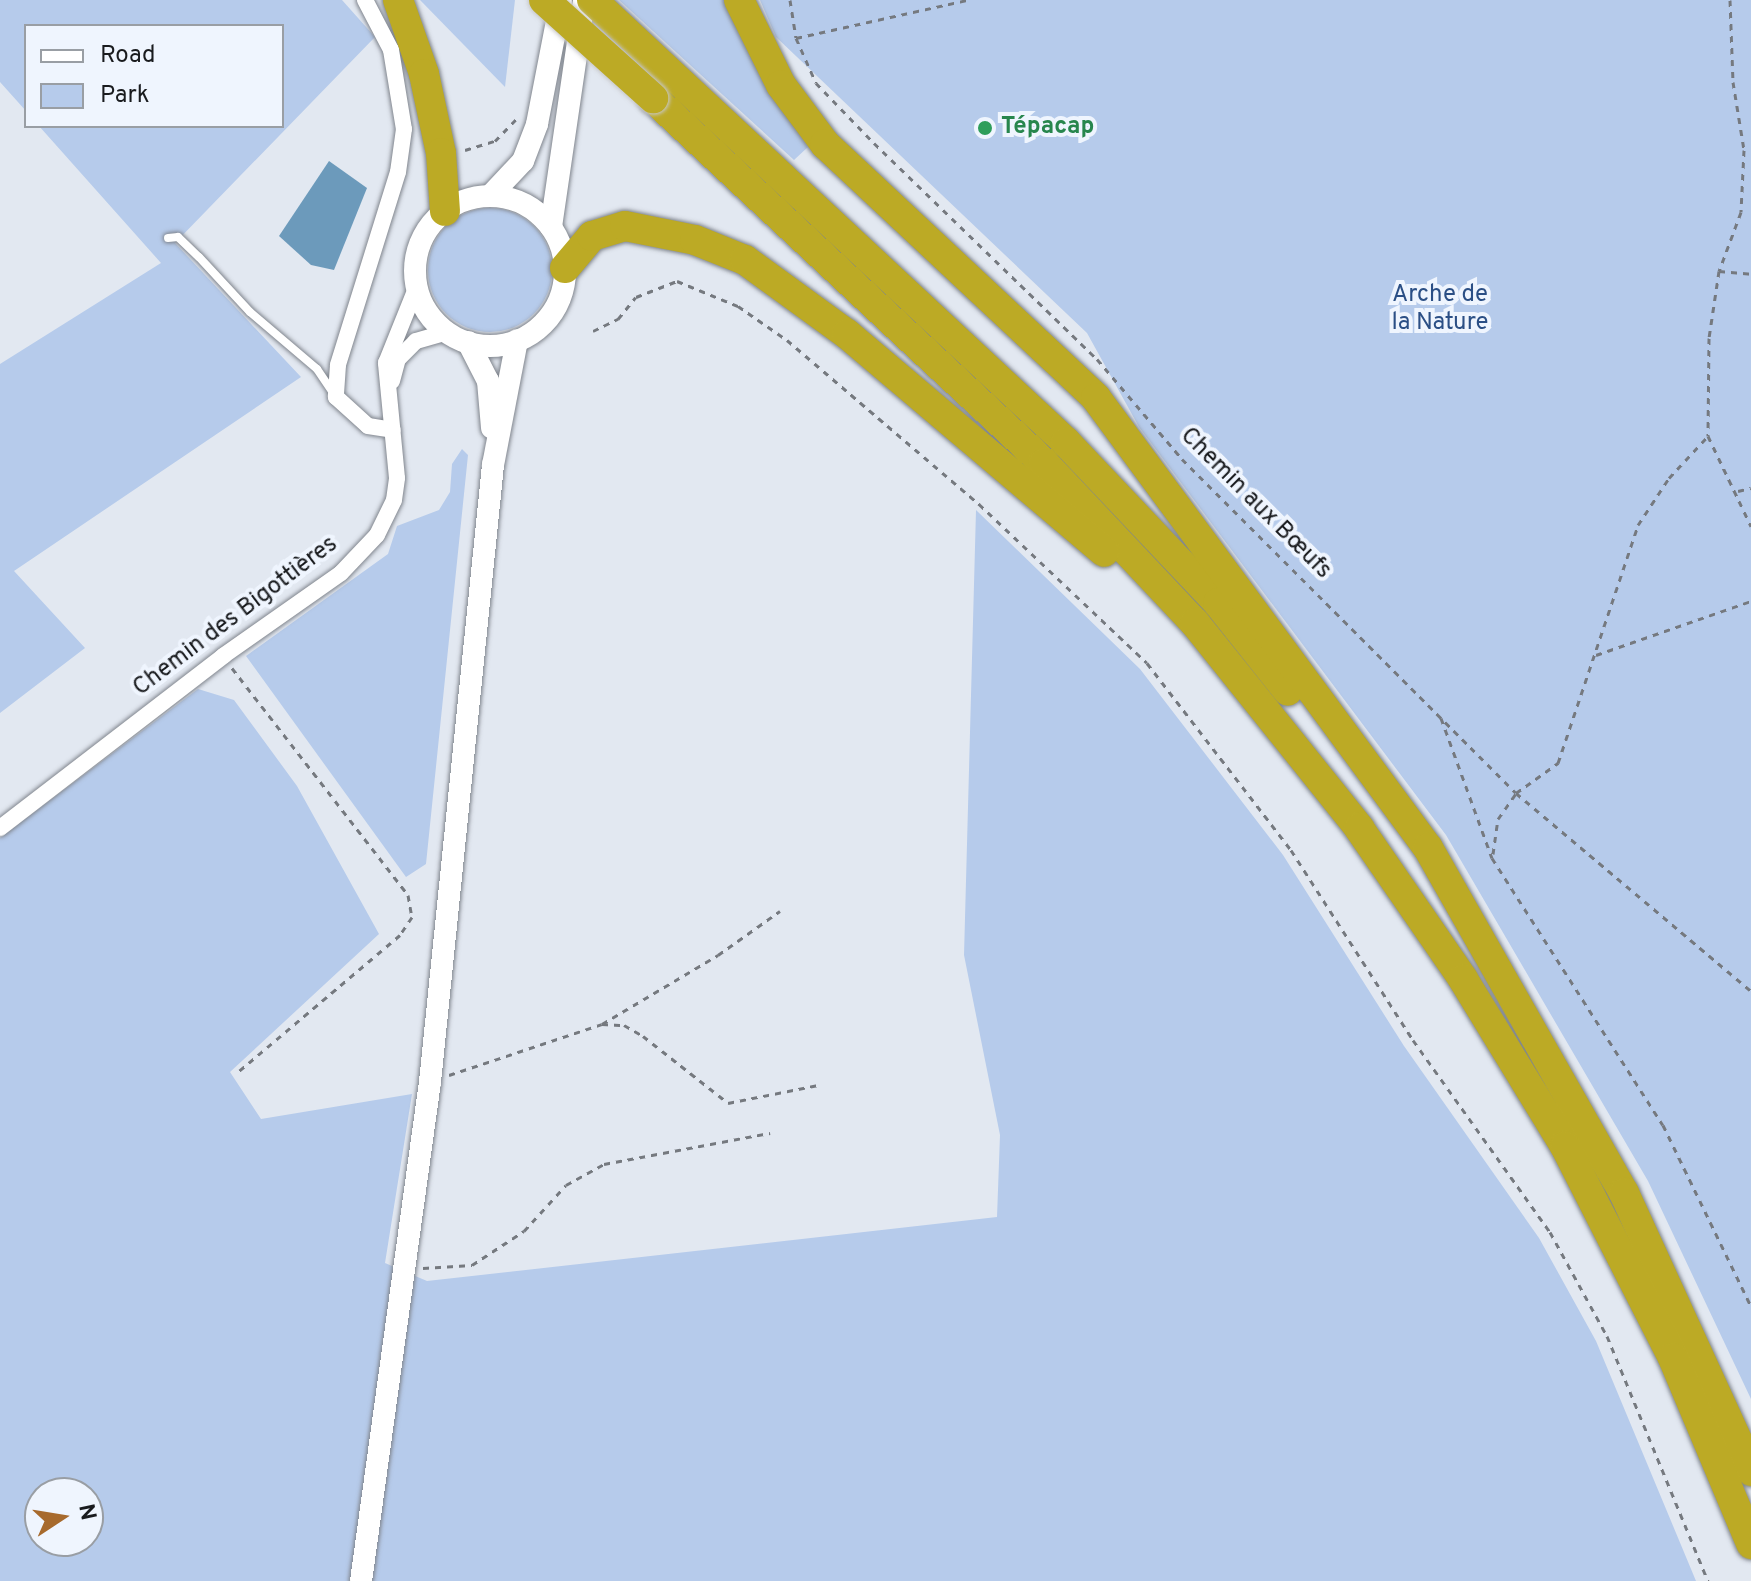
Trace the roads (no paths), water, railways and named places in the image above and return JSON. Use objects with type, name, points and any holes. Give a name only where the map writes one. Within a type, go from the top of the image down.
[{"type":"highway","points":[[398,0],[424,74],[441,153],[445,211]]},
{"type":"highway","points":[[544,0],[1044,463],[1241,677],[1413,904],[1558,1133],[1673,1358],[1751,1544]]},
{"type":"highway","points":[[592,0],[1066,442],[1218,603],[1371,794],[1507,993]]},
{"type":"highway","points":[[739,0],[781,85],[825,144],[1096,398],[1428,848],[1507,993],[1624,1193],[1751,1471]]},
{"type":"highway","points":[[565,268],[592,236],[625,226],[721,249],[772,275],[1068,520],[1182,633],[1241,677]]},
{"type":"main road","points":[[561,0],[537,124],[523,161],[490,196],[445,211],[420,244],[417,286],[433,319],[447,332],[468,342],[517,340],[553,311],[565,268],[551,227],[584,0]]},
{"type":"main road","points":[[490,196],[524,204],[551,227]]},
{"type":"main road","points":[[361,1581],[430,1082],[493,465],[517,340]]},
{"type":"main road","points":[[468,342],[488,381],[493,465]]},
{"type":"street","points":[[365,0],[391,50],[404,129],[398,172],[338,365],[336,397],[368,426],[393,430]]},
{"type":"street","name":"Chemin des Bigottières","points":[[0,828],[223,656],[341,573],[377,535],[394,500],[388,349],[417,286]]},
{"type":"street","points":[[390,386],[398,359],[416,341],[447,332]]},
{"type":"lane","points":[[168,238],[178,237],[250,312],[317,369],[336,397]]},
{"type":"place","name":"Tépacap","points":[[985,128]]},
{"type":"park label","name":"Arche de la Nature","points":[[1440,310]]}]
